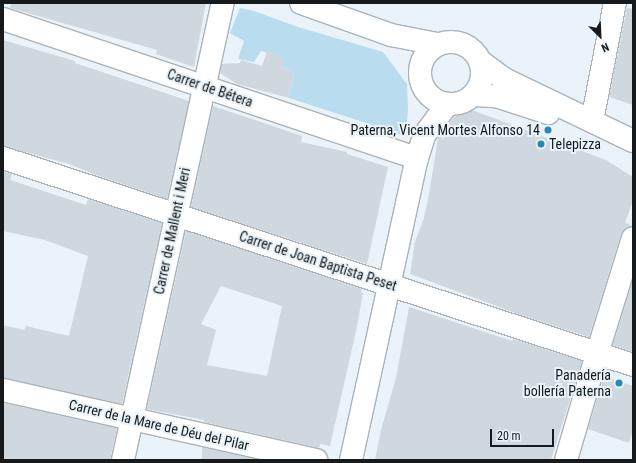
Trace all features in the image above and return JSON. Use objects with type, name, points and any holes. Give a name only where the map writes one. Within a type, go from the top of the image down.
[{"type":"street","name":"Carrer de Mallent i Meri","points":[[123,460],[176,214],[224,3]]},
{"type":"street","points":[[301,3],[391,35],[438,44],[455,41],[471,48],[481,62],[504,79],[633,141]]},
{"type":"street","points":[[592,121],[615,3]]},
{"type":"street","name":"Carrer de Bétera","points":[[3,19],[417,158]]},
{"type":"street","points":[[391,35],[419,73],[423,88],[433,99],[448,104],[462,103],[474,95],[482,79],[481,62]]},
{"type":"street","points":[[419,73],[424,56],[438,44]]},
{"type":"street","points":[[474,95],[496,96],[633,141]]},
{"type":"street","points":[[351,460],[417,158],[425,134],[448,104]]},
{"type":"street","name":"Carrer de Joan Baptista Peset","points":[[3,158],[633,365]]},
{"type":"street","points":[[566,460],[596,354],[633,238]]},
{"type":"street","name":"Carrer de la Mare de Déu del Pilar","points":[[3,390],[316,460]]},
{"type":"shaded area","points":[[240,8],[254,11],[298,27],[383,52],[407,84],[408,109],[406,136],[289,98],[294,73],[283,66],[282,58],[261,51],[254,62],[238,59],[244,41],[230,33]]},
{"type":"building","points":[[11,3],[206,3],[194,67],[156,54],[157,50],[10,8]]},
{"type":"building","points":[[627,8],[633,9],[633,105],[609,97]]},
{"type":"building","points":[[3,40],[75,61],[75,63],[189,101],[167,199],[96,175],[69,164],[3,146]]},
{"type":"building","points":[[267,51],[284,58],[283,66],[294,73],[289,98],[237,84],[220,73],[222,64],[240,63],[241,60],[262,66]]},
{"type":"building","points":[[213,106],[302,136],[301,142],[347,152],[347,154],[388,167],[367,264],[191,207]]},
{"type":"building","points":[[472,110],[606,160],[633,177],[633,200],[625,223],[633,226],[625,229],[621,234],[589,337],[521,315],[410,274],[415,242],[424,218],[429,194],[438,138],[454,117]]},
{"type":"building","points":[[3,171],[12,174],[10,180],[86,205],[88,199],[162,223],[122,404],[3,378],[3,325],[24,330],[26,326],[69,336],[88,256],[45,240],[3,231]]},
{"type":"building","points":[[186,231],[362,289],[361,292],[363,293],[356,331],[330,446],[320,444],[319,448],[204,422],[204,420],[147,409]],"holes":[[[221,286],[282,306],[267,376],[207,365],[216,330],[201,324]]]},
{"type":"building","points":[[633,280],[633,352],[613,345]]},
{"type":"building","points":[[409,307],[512,341],[513,339],[582,361],[551,460],[375,460],[381,430],[396,378]]},
{"type":"building","points":[[604,376],[633,386],[633,430],[629,443],[588,429]]},
{"type":"building","points":[[3,403],[117,428],[110,460],[3,460]]},
{"type":"building","points":[[202,447],[259,460],[202,460]]},
{"type":"place","name":"Paterna, Vicent Mortes Alfonso 14","points":[[548,130]]},
{"type":"place","name":"Telepizza","points":[[541,144]]},
{"type":"place","name":"Panadería bollería Paterna","points":[[619,383]]}]
